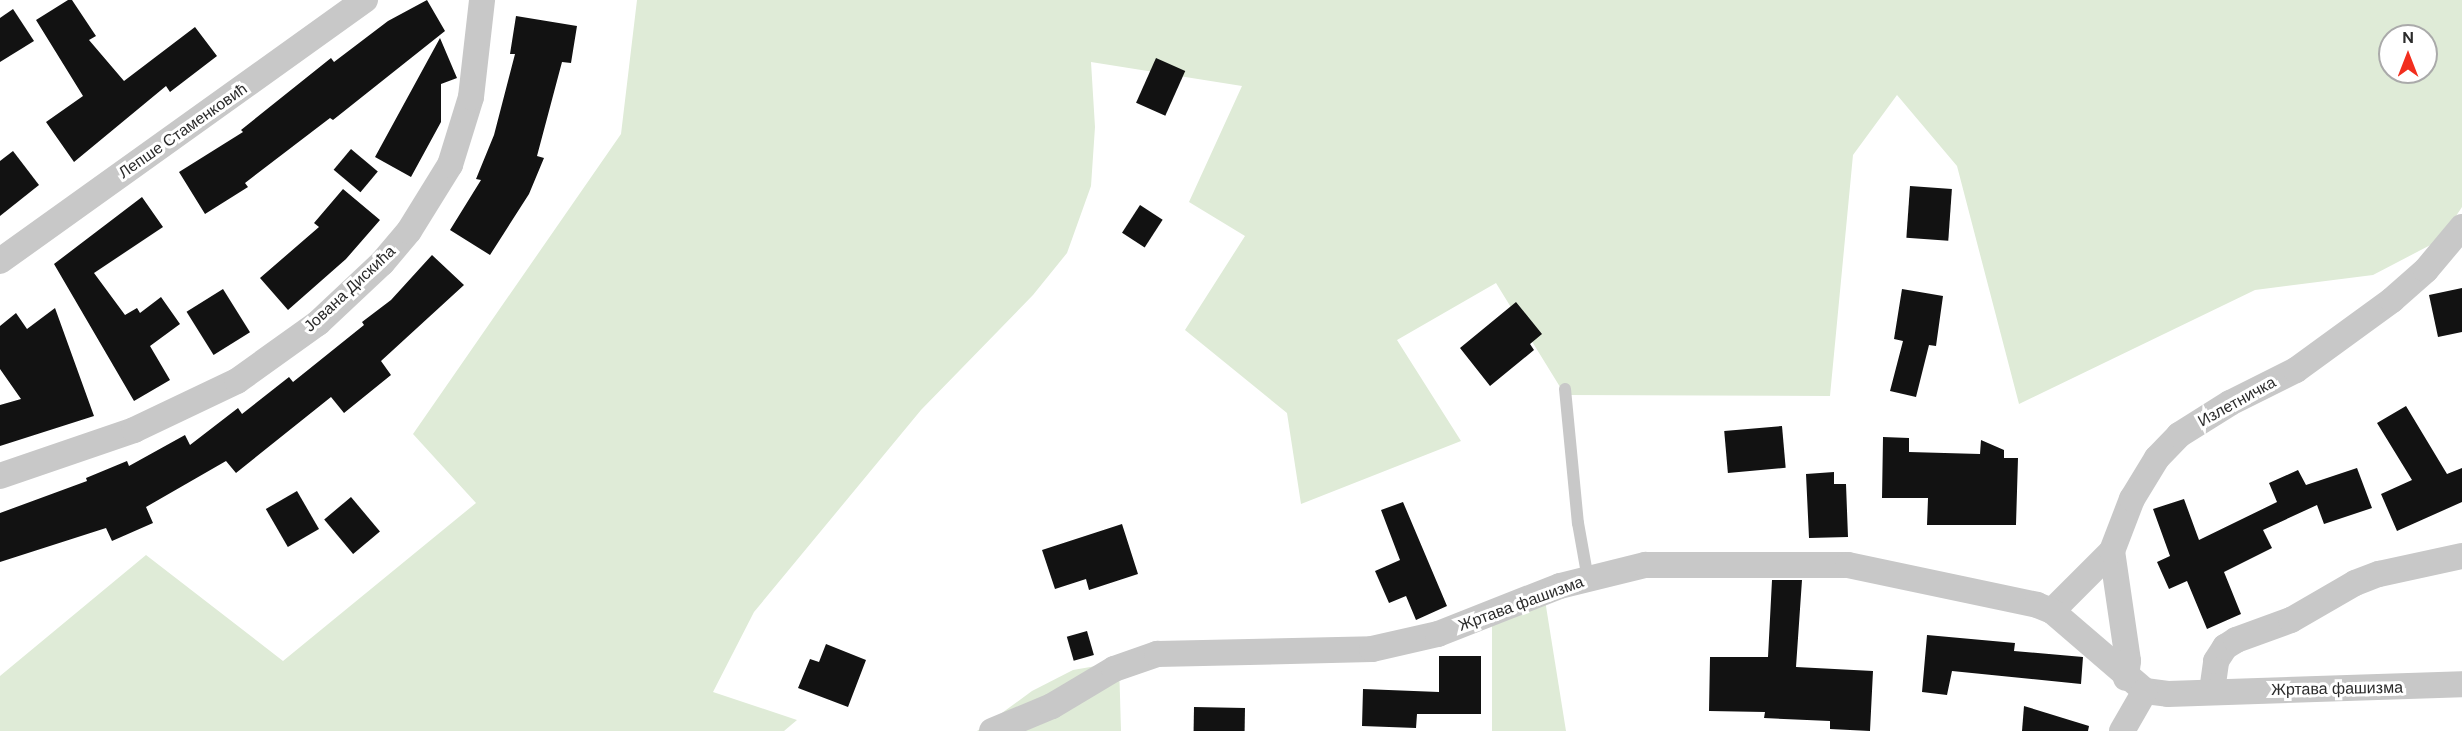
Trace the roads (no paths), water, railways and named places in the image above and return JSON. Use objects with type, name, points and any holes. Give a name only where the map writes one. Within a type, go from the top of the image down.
[{"type":"street","name":"Лепше Стаменковић","points":[[0,261],[366,0]]},
{"type":"street","name":"Јована Дискића","points":[[0,476],[134,430],[237,381],[318,323],[382,263],[437,188],[458,145],[478,53],[482,0]]},
{"type":"street","name":"Излетничка","points":[[2052,611],[2112,551],[2132,499],[2157,458],[2179,435],[2230,403],[2296,370],[2392,300],[2426,270],[2462,227]]},
{"type":"street","points":[[2112,551],[2128,662],[2135,684],[2122,731]]},
{"type":"street","points":[[2212,691],[2216,661],[2225,647],[2236,640],[2291,620],[2355,583],[2379,574],[2462,556]]},
{"type":"street","name":"Жртава фашизма","points":[[992,731],[1052,706],[1114,669],[1157,654],[1372,649],[1438,634],[1588,579],[1645,565],[1848,565],[2052,611],[2135,684],[2168,694],[2462,684]]},
{"type":"lane","points":[[1565,389],[1578,523],[1588,579]]}]
